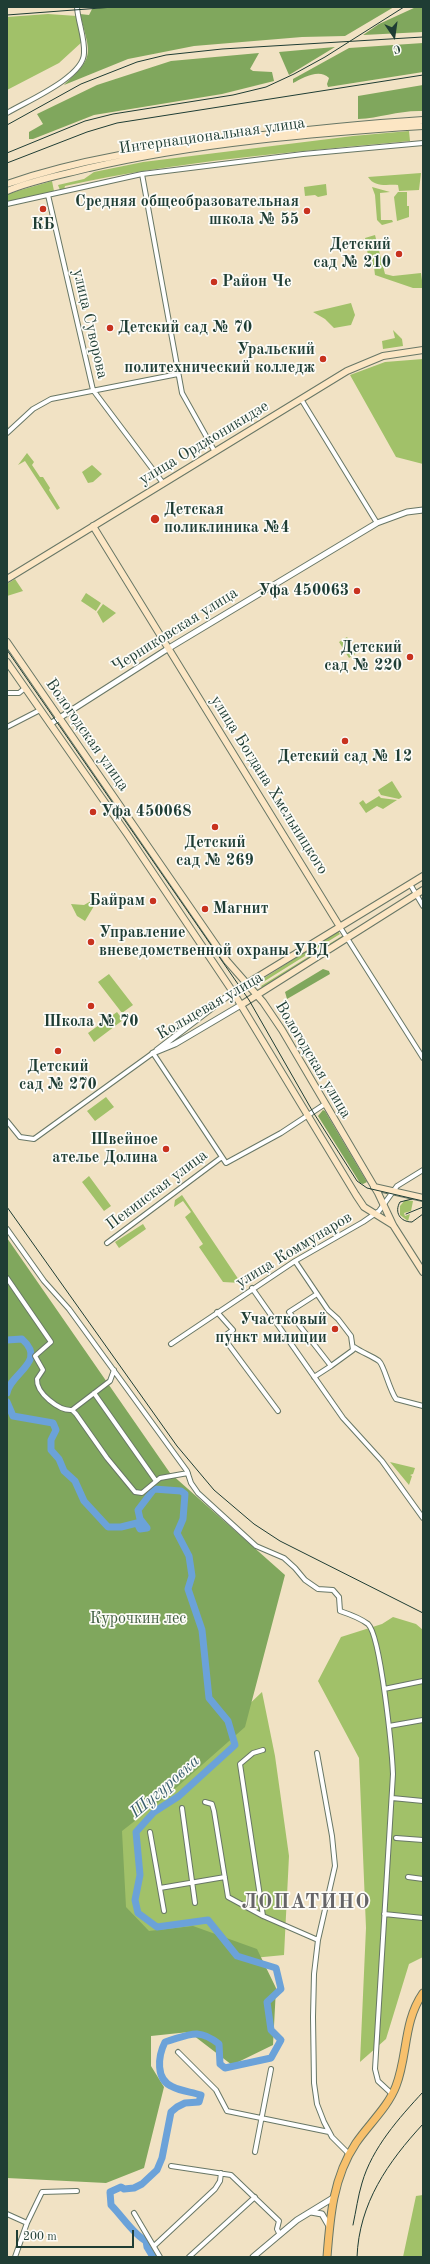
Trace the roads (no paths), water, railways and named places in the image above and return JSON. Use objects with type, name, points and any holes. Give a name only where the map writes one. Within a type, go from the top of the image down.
[{"type":"main road","name":"Интернациональная улица","points":[[7,184],[53,171],[142,151],[342,126],[423,120]]},
{"type":"main road","name":"Интернациональная улица","points":[[7,190],[54,177],[143,157],[275,140],[423,126]]},
{"type":"main road","name":"улица Орджоникидзе","points":[[7,579],[300,399],[366,362],[383,356],[423,350]]},
{"type":"main road","name":"улица Богдана Хмельницкого","points":[[93,526],[340,928]]},
{"type":"main road","name":"Вологодская улица","points":[[7,642],[61,717],[227,961],[268,1009],[282,1030],[384,1204],[393,1225],[423,1272]]},
{"type":"main road","name":"Вологодская улица","points":[[7,662],[83,770],[233,992],[356,1195],[364,1206],[393,1225]]},
{"type":"main road","name":"Кольцевая улица","points":[[233,992],[423,876]]},
{"type":"main road","name":"Кольцевая улица","points":[[241,1005],[423,890]]},
{"type":"main road","points":[[374,1187],[423,1198]]},
{"type":"main road","points":[[327,2257],[333,2198],[349,2154],[392,2094],[400,2074],[408,2024],[414,2007],[423,1993]]},
{"type":"street","points":[[7,113],[66,79],[79,68],[84,52],[77,7]]},
{"type":"street","points":[[7,204],[142,174],[303,154],[423,143]]},
{"type":"street","points":[[142,174],[182,394],[214,452]]},
{"type":"street","name":"улица Суворова","points":[[48,195],[93,390],[163,484]]},
{"type":"street","points":[[7,433],[27,414],[45,401],[59,396],[178,374]]},
{"type":"street","points":[[300,399],[377,523]]},
{"type":"street","name":"Черниковская улица","points":[[50,724],[169,648],[377,523],[407,512],[423,510]]},
{"type":"street","points":[[7,694],[19,693],[25,688]]},
{"type":"street","points":[[7,727],[30,715],[38,708]]},
{"type":"street","points":[[410,884],[423,906]]},
{"type":"street","name":"улица Богдана Хмельницкого","points":[[340,928],[423,1058]]},
{"type":"street","name":"Кольцевая улица","points":[[7,1121],[20,1137],[34,1140],[153,1053],[233,992]]},
{"type":"street","name":"Кольцевая улица","points":[[153,1053],[175,1044],[241,1005]]},
{"type":"street","points":[[153,1053],[222,1157]]},
{"type":"street","name":"Пекинская улица","points":[[107,1243],[222,1157],[226,1163],[308,1116],[325,1104]]},
{"type":"street","name":"улица Коммунаров","points":[[170,1344],[295,1260],[375,1214],[384,1204],[392,1191],[423,1170]]},
{"type":"street","points":[[7,1229],[44,1281],[69,1309],[114,1370],[188,1473],[191,1483],[198,1493],[256,1546],[284,1558],[305,1580],[318,1589],[333,1590],[338,1597],[340,1611],[369,1625],[374,1637],[384,1689],[392,1750],[392,1798],[375,2069],[378,2081],[392,2094]]},
{"type":"street","points":[[295,1260],[328,1310],[338,1319],[351,1336],[354,1347],[352,1352],[314,1377]]},
{"type":"street","points":[[7,1278],[51,1342],[35,1356],[43,1370],[37,1379],[37,1385],[55,1404],[64,1410],[72,1410],[110,1381],[114,1370]]},
{"type":"street","points":[[252,1288],[301,1355],[314,1377],[343,1418],[382,1461],[423,1518]]},
{"type":"street","points":[[317,1294],[289,1312],[331,1366]]},
{"type":"street","points":[[217,1312],[233,1330],[223,1337],[278,1411]]},
{"type":"street","points":[[354,1347],[379,1361],[384,1366],[390,1389],[396,1399],[423,1406]]},
{"type":"street","points":[[94,1393],[156,1481]]},
{"type":"street","points":[[72,1410],[135,1492],[142,1493],[156,1481],[166,1477],[188,1473]]},
{"type":"street","points":[[384,1689],[423,1681]]},
{"type":"street","points":[[389,1726],[423,1720]]},
{"type":"street","points":[[263,1750],[253,1753],[240,1764],[263,1916]]},
{"type":"street","points":[[317,1753],[332,1836],[335,1866],[318,1940],[313,2017],[314,2083],[319,2110],[329,2132],[349,2154]]},
{"type":"street","points":[[392,1798],[423,1801]]},
{"type":"street","points":[[205,1802],[212,1804],[214,1811],[228,1897],[263,1916],[318,1940]]},
{"type":"street","points":[[182,1808],[195,1903]]},
{"type":"street","points":[[150,1832],[164,1911]]},
{"type":"street","points":[[396,1838],[423,1840]]},
{"type":"street","points":[[408,1877],[423,1879]]},
{"type":"street","points":[[160,1888],[225,1878]]},
{"type":"street","points":[[384,1914],[423,1918]]},
{"type":"street","points":[[178,2052],[216,2090],[227,2111],[329,2132]]},
{"type":"street","points":[[255,2152],[271,2069]]},
{"type":"street","points":[[171,2166],[221,2173],[234,2177],[279,2221],[277,2229],[279,2233]]},
{"type":"street","points":[[154,2246],[215,2189],[220,2181],[221,2173]]},
{"type":"street","points":[[16,2257],[27,2223],[42,2192],[77,2191]]},
{"type":"street","points":[[189,2257],[255,2197]]},
{"type":"street","points":[[253,2257],[279,2233],[333,2198]]},
{"type":"street","points":[[308,2213],[316,2211],[322,2214],[329,2227]]},
{"type":"street","points":[[134,2213],[160,2257]]},
{"type":"street","points":[[7,2214],[27,2223]]},
{"type":"waterway","name":"Шугуровка","points":[[7,1340],[22,1339],[29,1347],[31,1354],[29,1361],[14,1379],[7,1393]]},
{"type":"waterway","name":"Шугуровка","points":[[7,1402],[13,1416],[53,1423],[56,1430],[51,1440],[51,1450],[59,1459],[64,1471],[75,1481],[84,1501],[108,1527],[121,1527],[137,1523],[140,1529],[147,1528],[140,1519],[138,1510],[154,1489],[181,1491],[185,1494],[183,1519],[177,1533],[189,1556],[192,1576],[188,1589],[202,1630],[209,1698],[228,1721],[235,1745],[179,1796],[154,1812],[136,1832],[140,1875],[135,1900],[138,1913],[157,1927],[208,1920],[237,1956],[276,1968],[281,1989],[267,2002],[271,2030],[281,2040],[271,2058],[225,2068],[220,2064],[219,2044],[212,2039],[199,2034],[193,2034],[165,2042],[160,2061],[163,2079],[167,2084],[176,2088],[201,2095],[199,2102],[185,2103],[171,2112],[162,2158],[157,2170],[142,2184],[134,2188],[124,2189],[121,2187],[110,2192],[111,2205],[133,2230],[146,2241],[147,2247],[153,2257]]},
{"type":"tram line","points":[[7,15],[114,7]]},
{"type":"tram line","points":[[7,650],[249,1000],[313,1112],[357,1181],[367,1188],[423,1201]]},
{"type":"tram line","points":[[412,1199],[400,1202],[398,1206],[399,1216],[408,1222],[412,1222],[423,1214]]},
{"type":"tram line","points":[[406,1214],[423,1207]]},
{"type":"railway","points":[[7,153],[85,121],[113,114],[233,95],[266,87],[325,57],[404,7]]},
{"type":"railway","points":[[7,125],[81,84],[137,62],[166,55],[222,49],[423,37]]},
{"type":"railway","points":[[7,163],[87,132],[117,123],[423,75]]},
{"type":"railway","points":[[7,1207],[177,1446],[214,1490],[254,1524],[280,1541],[423,1613]]},
{"type":"railway","points":[[353,2225],[362,2183],[372,2158],[387,2134],[423,2092]]},
{"type":"railway","points":[[357,2257],[363,2219],[378,2184],[398,2153],[423,2124]]},
{"type":"place","name":"КБ","points":[[43,209]]},
{"type":"place","name":"Средняя общеобразовательная школа № 55","points":[[307,211]]},
{"type":"place","name":"Детский сад № 210","points":[[399,254]]},
{"type":"place","name":"Район Че","points":[[214,282]]},
{"type":"place","name":"Детский сад № 70","points":[[110,328]]},
{"type":"place","name":"Уральский политехнический колледж","points":[[323,359]]},
{"type":"place","name":"Детская поликлиника №4","points":[[155,519]]},
{"type":"place","name":"Уфа 450063","points":[[357,591]]},
{"type":"place","name":"Детский сад № 220","points":[[410,657]]},
{"type":"place","name":"Детский сад № 12","points":[[345,741]]},
{"type":"place","name":"Уфа 450068","points":[[93,812]]},
{"type":"place","name":"Детский сад № 269","points":[[215,827]]},
{"type":"place","name":"Байрам","points":[[153,901]]},
{"type":"place","name":"Магнит","points":[[205,909]]},
{"type":"place","name":"Управление вневедомственной охраны УВД","points":[[91,942]]},
{"type":"place","name":"Школа № 70","points":[[91,1006]]},
{"type":"place","name":"Детский сад № 270","points":[[58,1051]]},
{"type":"place","name":"Швейное ателье Долина","points":[[166,1149]]},
{"type":"place","name":"Участковый пункт милиции","points":[[335,1329]]},
{"type":"district","name":"ЛОПАТИНО","points":[[306,1903]]},
{"type":"park label","name":"Курочкин лес","points":[[138,1619]]}]
